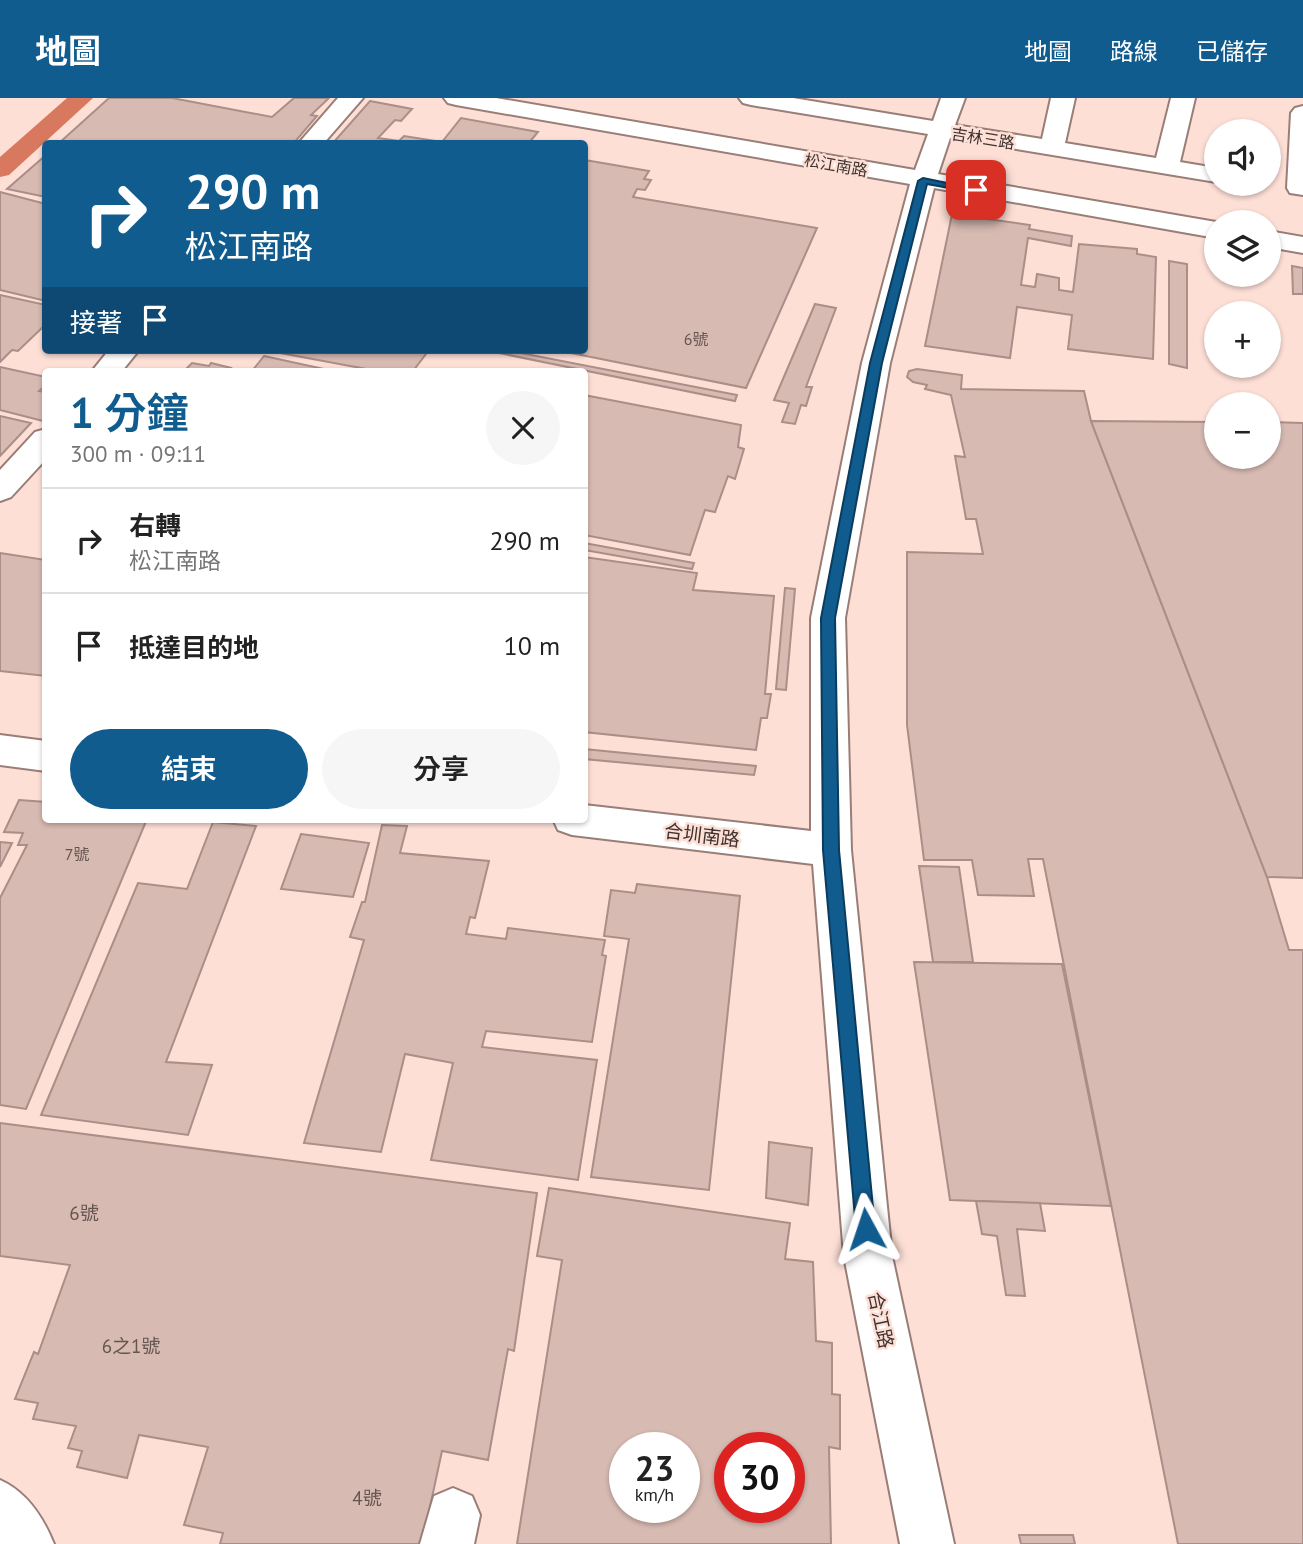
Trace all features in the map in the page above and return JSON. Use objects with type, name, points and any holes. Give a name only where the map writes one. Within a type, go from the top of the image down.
[{"type":"street","points":[[314,140],[351,98]]},
{"type":"street","name":"松江南路","points":[[456,98],[1204,228]]},
{"type":"street","name":"吉林三路","points":[[751,98],[849,106],[943,131],[1204,173]]},
{"type":"street","name":"合江路","points":[[928,1544],[868,1256],[831,850],[828,618],[876,363],[923,181],[953,98]]},
{"type":"street","points":[[1052,148],[1063,98]]},
{"type":"street","points":[[1166,167],[1183,98]]},
{"type":"street","points":[[1294,187],[1303,113]]},
{"type":"street","points":[[1281,241],[1303,245]]},
{"type":"street","points":[[109,368],[121,354]]},
{"type":"street","points":[[0,490],[42,443]]},
{"type":"street","points":[[0,750],[42,755]]},
{"type":"street","name":"合圳南路","points":[[588,821],[831,850]]},
{"type":"street","points":[[0,1507],[27,1544]]},
{"type":"building","points":[[109,98],[172,98],[272,117],[294,98],[329,98],[311,115],[317,116],[296,140],[62,140]]},
{"type":"building","points":[[370,101],[412,109],[401,121],[395,120],[378,138],[392,140],[336,140]]},
{"type":"building","points":[[461,118],[538,132],[531,140],[444,140]]},
{"type":"building","points":[[404,136],[429,140],[400,140]]},
{"type":"building","points":[[42,158],[42,196],[7,189]]},
{"type":"building","points":[[588,161],[649,171],[644,179],[651,180],[645,190],[637,189],[633,197],[817,228],[746,388],[576,354],[588,354]]},
{"type":"building","points":[[0,192],[42,203],[42,300],[0,290]]},
{"type":"building","points":[[952,214],[1030,225],[1029,229],[1072,236],[1071,246],[1028,238],[1021,285],[1035,287],[1037,274],[1059,278],[1059,290],[1073,292],[1079,244],[1137,249],[1137,254],[1156,257],[1153,359],[1068,349],[1072,315],[1017,307],[1010,358],[925,346]]},
{"type":"building","points":[[1169,261],[1187,264],[1187,368],[1169,364]]},
{"type":"building","points":[[1292,266],[1303,268],[1303,294],[1293,294]]},
{"type":"building","points":[[0,295],[42,304],[42,328],[18,351],[12,350],[0,362]]},
{"type":"building","points":[[815,304],[836,308],[806,387],[812,387],[806,406],[801,405],[795,424],[782,422],[789,403],[774,400]]},
{"type":"building","points":[[286,354],[426,354],[415,368],[361,368]]},
{"type":"building","points":[[504,354],[526,354],[737,395],[735,401],[588,371],[588,368],[573,368]]},
{"type":"building","points":[[264,356],[319,368],[254,368]]},
{"type":"building","points":[[192,363],[209,366],[211,363],[231,368],[187,368]]},
{"type":"building","points":[[0,367],[42,376],[42,388],[39,391],[42,391],[42,421],[0,410]]},
{"type":"building","points":[[917,369],[962,375],[961,389],[1084,391],[1091,421],[1267,877],[1289,950],[1303,950],[1303,1544],[1178,1544],[1043,859],[1028,859],[1034,896],[978,895],[972,860],[924,860],[907,725],[907,552],[983,554],[976,519],[966,519],[955,456],[965,457],[951,395],[925,389],[927,385],[913,382],[907,377],[909,371]]},
{"type":"building","points":[[588,396],[741,425],[738,447],[744,449],[735,479],[728,476],[715,512],[705,510],[690,555],[588,536]]},
{"type":"building","points":[[0,416],[31,423],[0,456]]},
{"type":"building","points":[[1091,421],[1204,422],[1204,469],[1281,469],[1281,422],[1303,423],[1303,878],[1267,877]]},
{"type":"building","points":[[588,544],[694,563],[692,569],[588,551]]},
{"type":"building","points":[[0,553],[42,559],[42,676],[0,671]]},
{"type":"building","points":[[588,558],[697,573],[693,590],[774,596],[765,694],[771,694],[767,718],[761,718],[756,750],[588,732]]},
{"type":"building","points":[[785,588],[795,589],[786,690],[776,689]]},
{"type":"building","points":[[588,749],[756,766],[754,775],[588,759]]},
{"type":"building","points":[[19,800],[42,802],[42,823],[145,823],[26,1109],[0,1105],[0,898],[27,845],[18,845],[23,833],[4,832]]},
{"type":"building","points":[[213,823],[256,826],[166,1062],[212,1065],[188,1135],[41,1115],[138,883],[187,889]]},
{"type":"building","points":[[382,825],[407,826],[400,853],[489,861],[475,918],[470,917],[466,934],[506,939],[508,928],[605,940],[602,955],[606,956],[592,1042],[486,1031],[482,1047],[597,1060],[578,1180],[431,1160],[453,1063],[405,1054],[381,1152],[304,1143],[364,940],[350,937],[362,902],[365,902]]},
{"type":"building","points":[[301,834],[369,843],[353,897],[281,889]]},
{"type":"building","points":[[0,842],[12,843],[0,867]]},
{"type":"building","points":[[919,866],[959,867],[973,962],[933,962]]},
{"type":"building","points":[[637,884],[740,896],[709,1190],[591,1177],[629,939],[604,936],[611,890],[635,893]]},
{"type":"building","points":[[914,962],[1062,964],[1111,1206],[950,1200]]},
{"type":"building","points":[[0,1123],[537,1193],[514,1351],[508,1349],[488,1460],[442,1451],[422,1544],[220,1544],[223,1533],[184,1525],[208,1447],[139,1435],[127,1478],[77,1467],[82,1451],[68,1448],[76,1426],[33,1419],[38,1403],[15,1399],[34,1352],[38,1354],[70,1265],[0,1256]]},
{"type":"building","points":[[769,1142],[812,1148],[808,1205],[766,1198]]},
{"type":"building","points":[[549,1188],[790,1223],[785,1259],[813,1262],[816,1341],[832,1343],[832,1394],[840,1395],[840,1449],[829,1447],[831,1544],[517,1544],[562,1260],[537,1256]]},
{"type":"building","points":[[976,1201],[1040,1203],[1045,1231],[1017,1229],[1025,1296],[1006,1295],[997,1236],[982,1234]]},
{"type":"building","points":[[1019,1535],[1073,1535],[1075,1544],[1021,1544]]},
{"type":"waterway","points":[[0,170],[81,98]]},
{"type":"route","points":[[866,1229],[831,850],[828,618],[876,363],[923,181],[976,190]]}]
